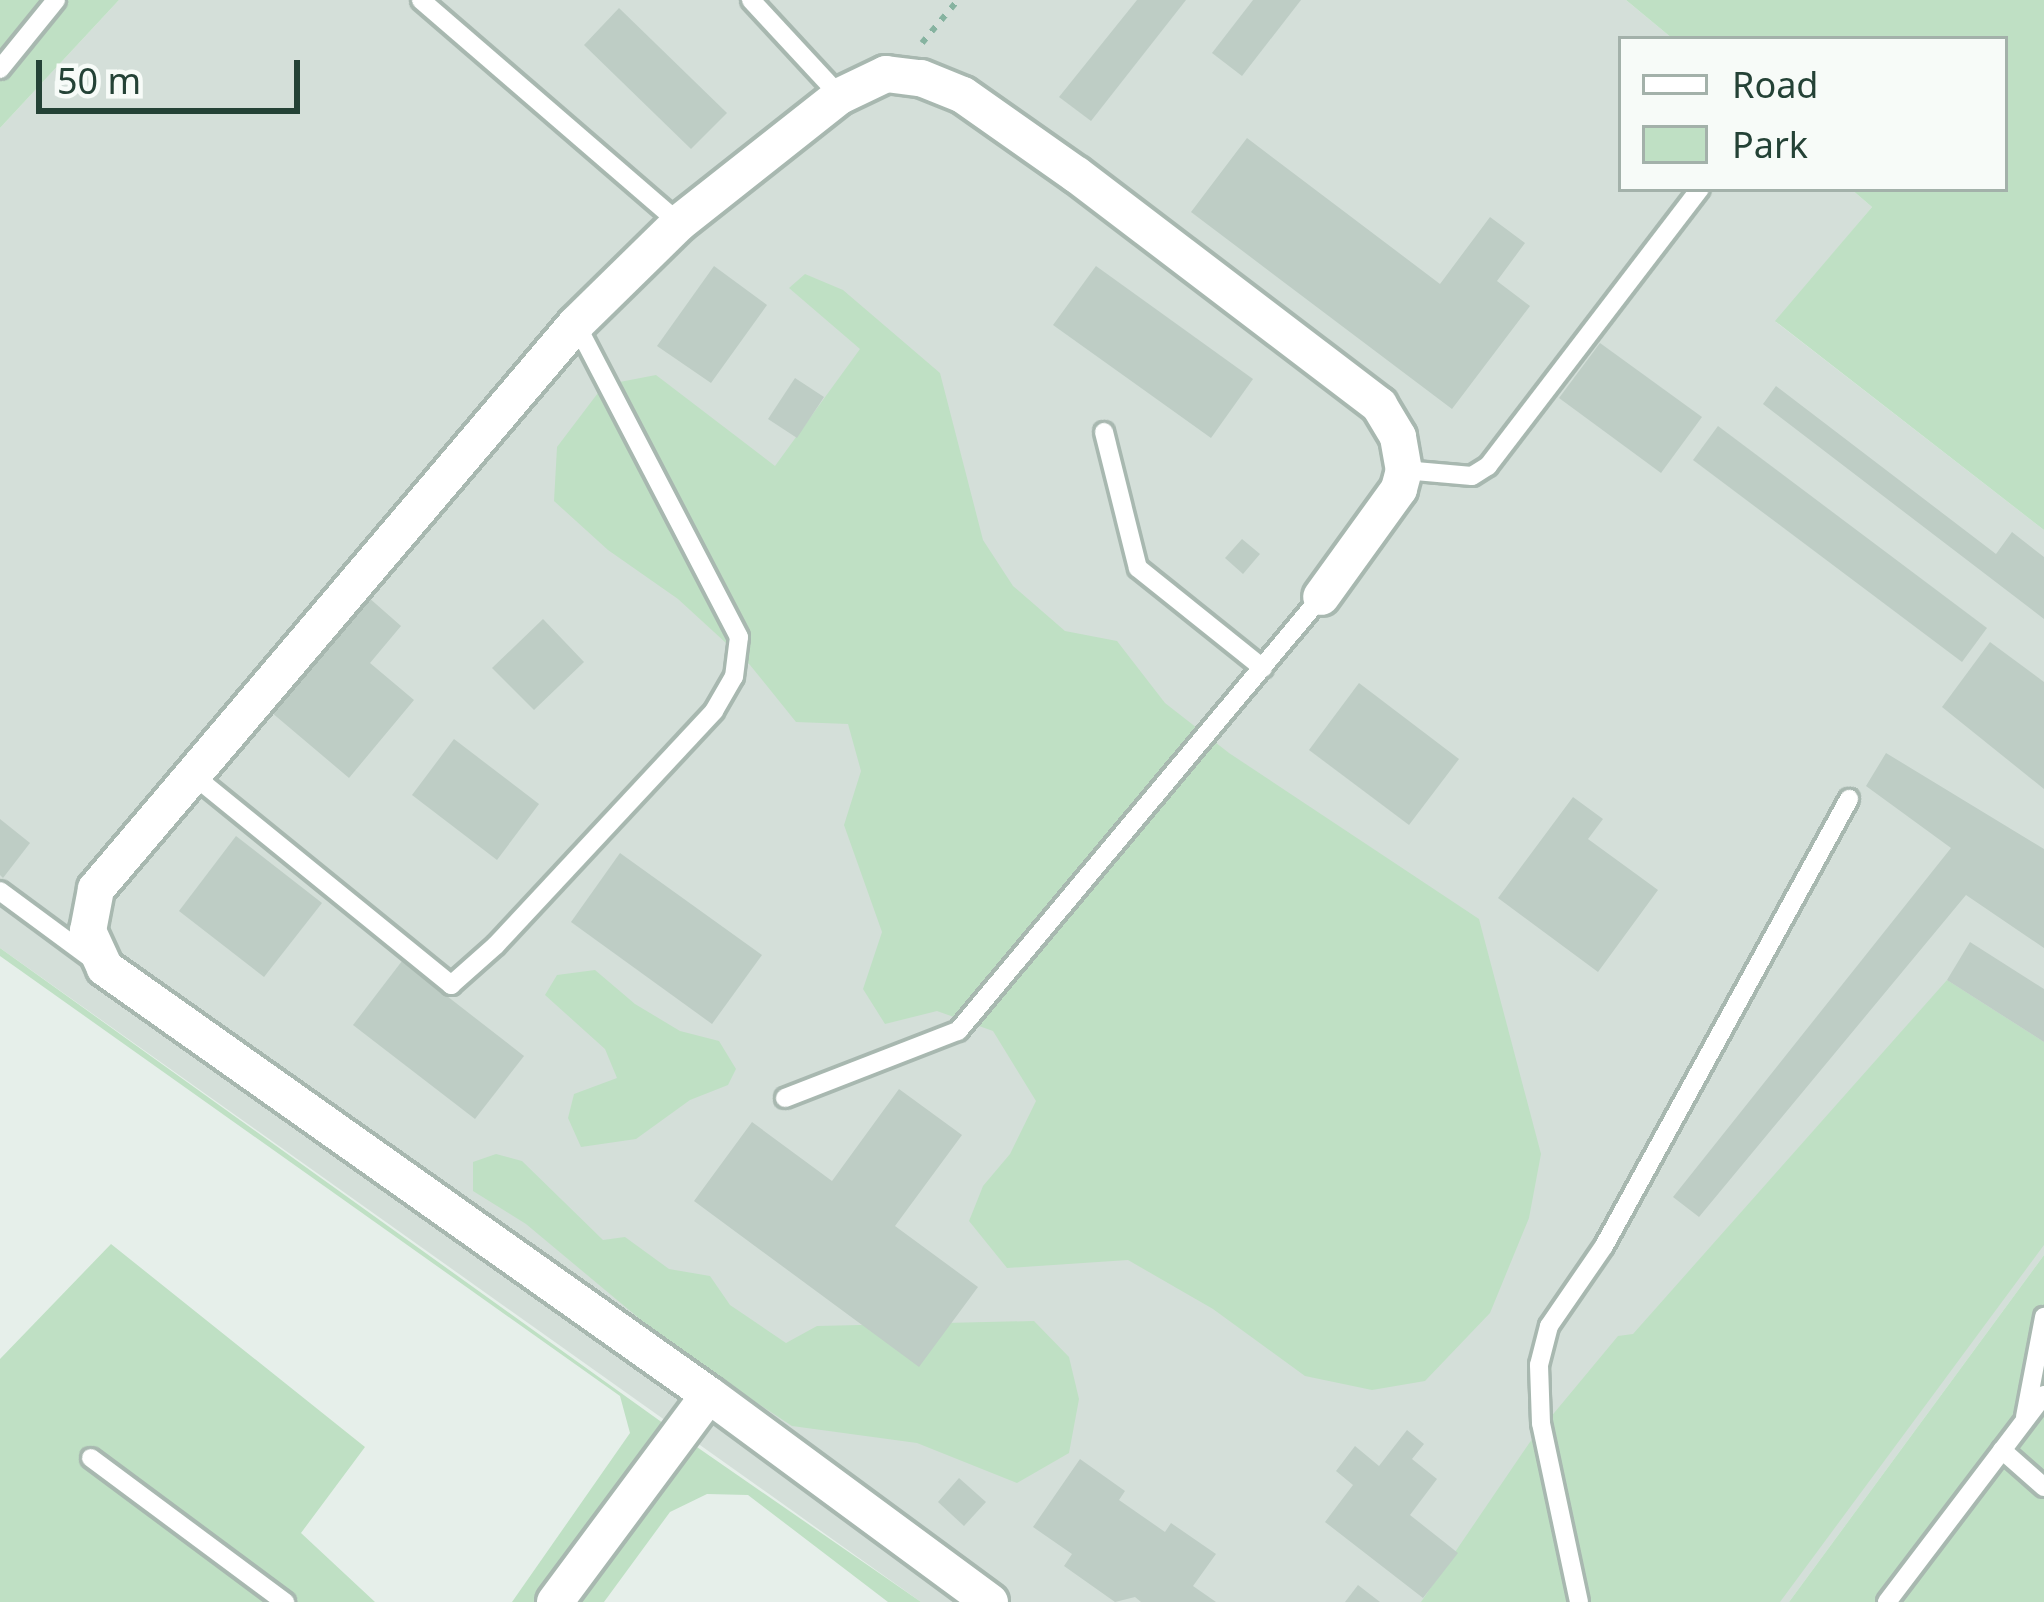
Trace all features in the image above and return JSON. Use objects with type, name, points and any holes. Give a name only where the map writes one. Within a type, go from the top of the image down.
[{"type":"street","points":[[990,1602],[709,1395],[105,968],[88,931],[96,889],[576,324],[680,223],[840,96],[886,74],[922,77],[963,95],[1077,175],[1379,405],[1398,437],[1404,470],[1399,489],[1321,597]]},
{"type":"street","points":[[555,1602],[709,1395]]},
{"type":"lane","points":[[0,69],[56,0]]},
{"type":"lane","points":[[421,0],[680,223]]},
{"type":"lane","points":[[751,0],[840,96]]},
{"type":"lane","points":[[1404,470],[1472,476],[1488,466],[1698,192]]},
{"type":"lane","points":[[193,775],[451,985],[496,945],[714,711],[734,677],[739,637],[576,324]]},
{"type":"lane","points":[[1104,432],[1138,568],[1262,668]]},
{"type":"lane","points":[[785,1098],[958,1030],[1321,597]]},
{"type":"lane","points":[[1579,1602],[1541,1423],[1539,1365],[1549,1326],[1616,1225],[1849,799]]},
{"type":"lane","points":[[0,891],[105,968]]},
{"type":"lane","points":[[2024,1422],[2044,1317]]},
{"type":"lane","points":[[1887,1602],[2044,1396]]},
{"type":"lane","points":[[2002,1450],[2044,1487]]},
{"type":"lane","points":[[91,1458],[285,1602]]},
{"type":"shaded area","points":[[119,0],[1626,0],[1669,36],[1618,36],[1618,192],[1854,192],[1872,207],[1776,322],[2044,530],[2044,1255],[1789,1602],[921,1602],[0,948],[0,128]]},
{"type":"green space","points":[[0,0],[119,0],[0,128]]},
{"type":"green space","points":[[1626,0],[2044,0],[2044,530],[1775,321],[1872,207],[1854,192],[2008,192],[2008,36],[1669,36]]},
{"type":"green space","points":[[805,274],[843,290],[940,373],[983,540],[1013,586],[1065,631],[1117,641],[1165,703],[1229,753],[1479,919],[1541,1154],[1529,1218],[1490,1313],[1425,1381],[1372,1390],[1305,1376],[1213,1309],[1128,1260],[1007,1268],[969,1221],[983,1186],[1010,1154],[1036,1101],[993,1031],[937,1011],[885,1024],[863,989],[882,932],[844,825],[861,771],[848,724],[796,722],[750,665],[678,599],[608,550],[554,501],[557,447],[604,385],[656,375],[775,466],[860,349],[789,288]]},
{"type":"green space","points":[[0,948],[681,1436],[921,1602],[888,1602],[748,1495],[707,1494],[670,1512],[604,1602],[512,1602],[630,1433],[620,1396],[0,956]]},
{"type":"green space","points":[[595,970],[635,1004],[680,1031],[719,1041],[736,1069],[728,1085],[690,1100],[636,1139],[581,1147],[568,1118],[574,1094],[617,1078],[605,1049],[545,995],[557,975]]},
{"type":"green space","points":[[1947,980],[2044,1042],[2044,1245],[1780,1602],[1421,1602],[1530,1442],[1618,1336],[1633,1334]]},
{"type":"green space","points":[[496,1154],[522,1161],[603,1240],[625,1237],[669,1269],[710,1276],[730,1305],[786,1343],[817,1326],[1034,1321],[1069,1357],[1079,1399],[1069,1453],[1017,1483],[917,1443],[792,1426],[677,1350],[526,1224],[473,1191],[473,1162]]},
{"type":"green space","points":[[111,1244],[365,1447],[301,1533],[375,1602],[0,1602],[0,1359]]},
{"type":"green space","points":[[2044,1255],[2044,1602],[1789,1602]]},
{"type":"building","points":[[1137,0],[1186,0],[1091,121],[1059,97]]},
{"type":"building","points":[[1253,0],[1301,0],[1242,76],[1212,53]]},
{"type":"building","points":[[619,8],[727,113],[691,149],[584,45]]},
{"type":"building","points":[[1247,138],[1440,284],[1490,217],[1525,243],[1497,281],[1530,306],[1452,409],[1191,212]]},
{"type":"building","points":[[714,266],[767,305],[711,383],[657,346]]},
{"type":"building","points":[[1096,266],[1253,379],[1211,438],[1053,325]]},
{"type":"building","points":[[1600,343],[1702,417],[1661,473],[1559,398]]},
{"type":"building","points":[[795,378],[824,397],[797,438],[768,419]]},
{"type":"building","points":[[1776,386],[1996,554],[2012,532],[2044,557],[2044,619],[1763,404]]},
{"type":"building","points":[[1718,426],[1987,628],[1962,662],[1693,460]]},
{"type":"building","points":[[1242,539],[1260,554],[1243,574],[1225,558]]},
{"type":"building","points":[[368,597],[401,626],[370,663],[414,700],[349,778],[271,712]]},
{"type":"building","points":[[543,619],[584,662],[534,710],[492,668]]},
{"type":"building","points":[[1990,642],[2044,682],[2044,789],[1942,707]]},
{"type":"building","points":[[1359,683],[1459,759],[1409,825],[1309,750]]},
{"type":"building","points":[[454,739],[539,804],[497,860],[412,795]]},
{"type":"building","points":[[1886,753],[2044,849],[2044,948],[1966,895],[1699,1217],[1673,1197],[1951,848],[1866,786]]},
{"type":"building","points":[[1573,797],[1603,819],[1588,839],[1658,890],[1598,972],[1498,898]]},
{"type":"building","points":[[0,819],[30,843],[3,878],[0,875]]},
{"type":"building","points":[[236,836],[322,903],[264,977],[179,911]]},
{"type":"building","points":[[620,853],[762,955],[712,1024],[571,922]]},
{"type":"building","points":[[1970,942],[2044,989],[2044,1042],[1947,980]]},
{"type":"building","points":[[402,961],[524,1056],[475,1119],[353,1025]]},
{"type":"building","points":[[899,1089],[962,1135],[895,1226],[978,1287],[919,1367],[694,1201],[752,1122],[832,1181]]},
{"type":"building","points":[[1407,1430],[1424,1444],[1412,1459],[1437,1479],[1410,1515],[1458,1553],[1423,1598],[1325,1522],[1353,1485],[1336,1471],[1355,1446],[1379,1466]]},
{"type":"building","points":[[1080,1459],[1125,1491],[1119,1500],[1165,1532],[1171,1523],[1216,1554],[1193,1586],[1216,1602],[1141,1602],[1135,1597],[1115,1602],[1064,1566],[1072,1554],[1033,1527]]},
{"type":"building","points":[[959,1478],[986,1502],[964,1526],[938,1502]]},
{"type":"building","points":[[1358,1585],[1380,1602],[1345,1602]]}]
